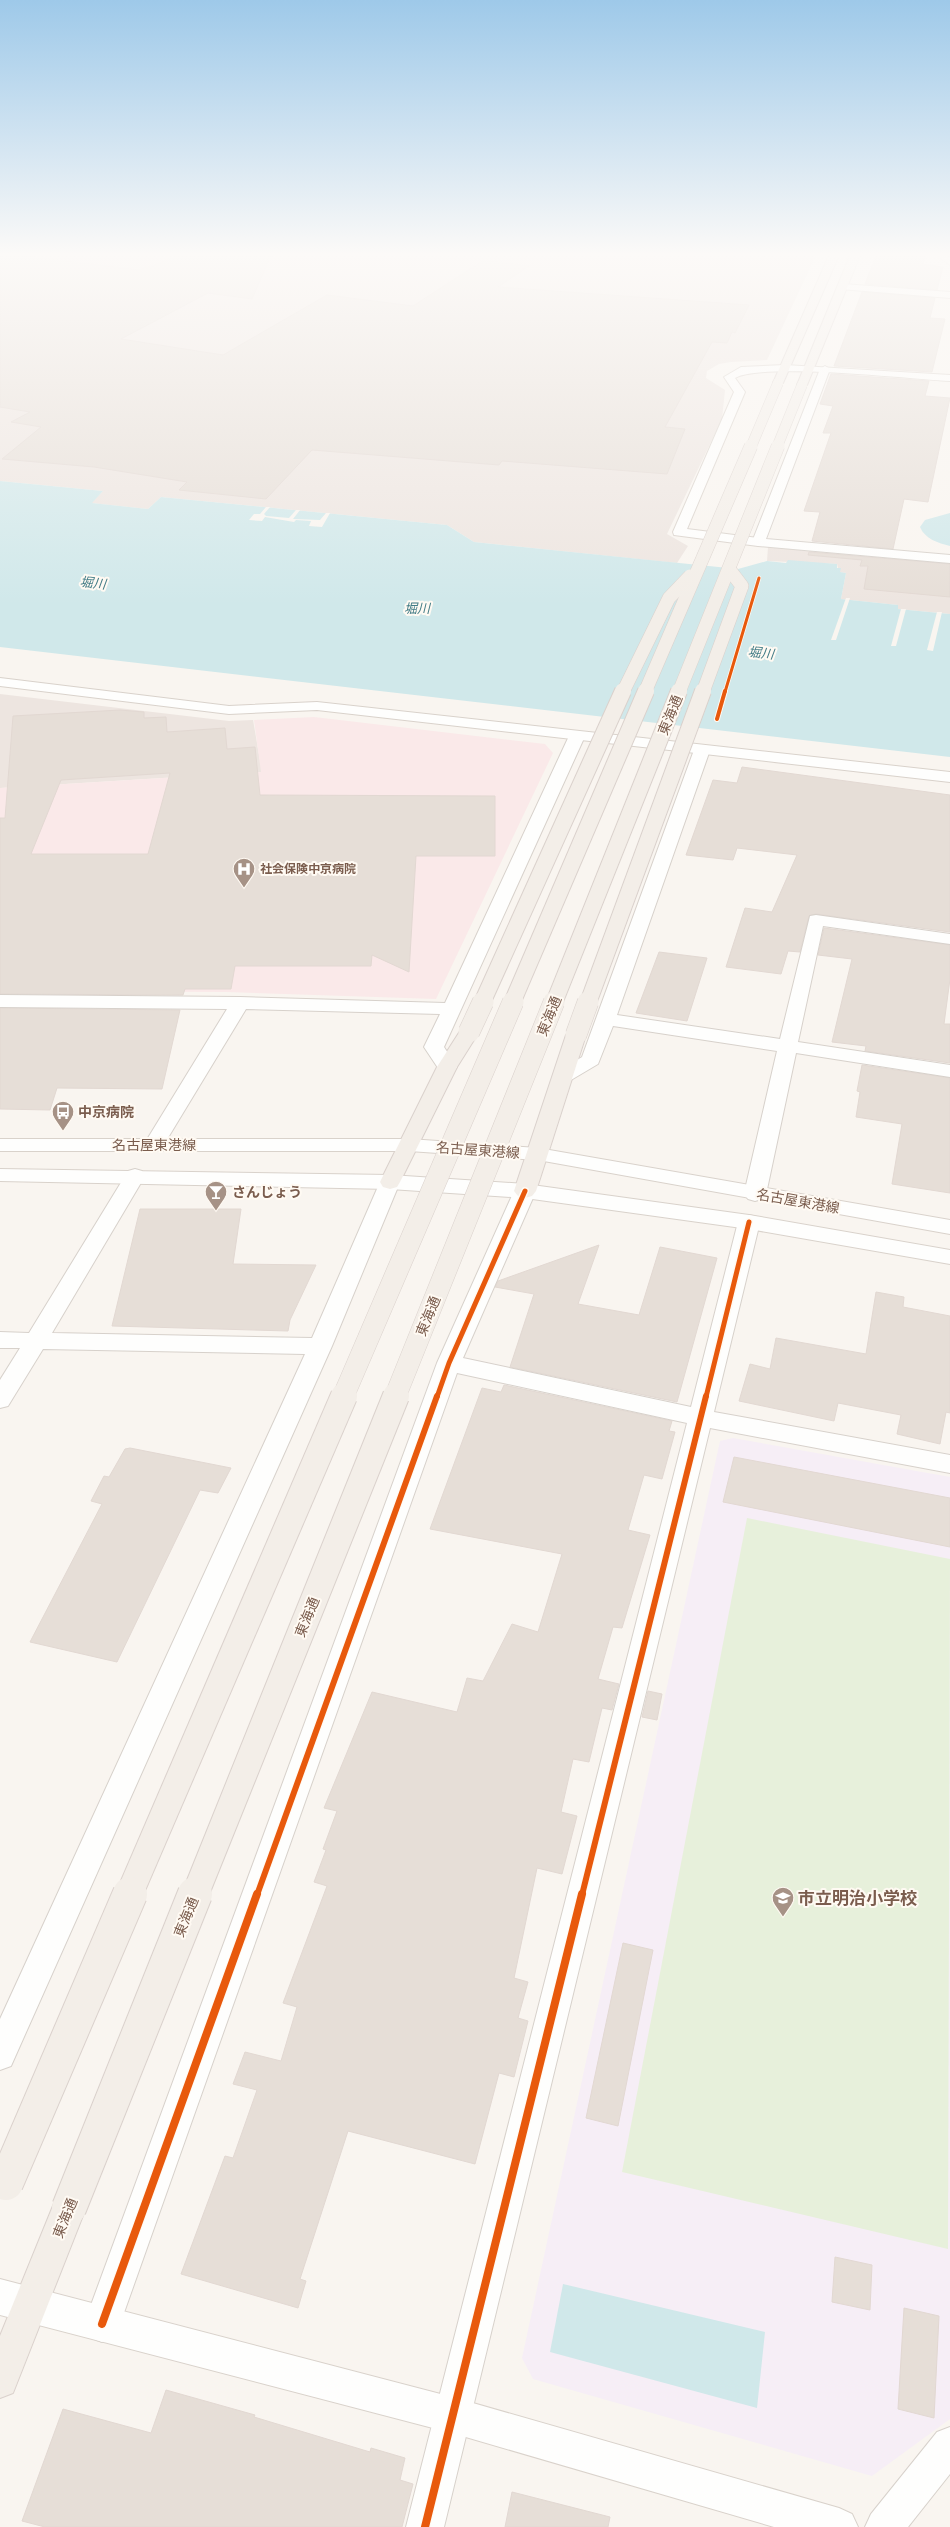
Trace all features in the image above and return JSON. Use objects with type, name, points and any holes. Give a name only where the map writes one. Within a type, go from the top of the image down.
[{"type":"main road","points":[[3,2190],[783,371]]},
{"type":"main road","name":"東海通","points":[[0,2380],[15,2301],[69,2208],[729,569],[807,371]]},
{"type":"main road","points":[[390,1182],[447,1067],[470,1032],[640,654],[669,598],[700,564]]},
{"type":"main road","points":[[525,1192],[564,1076],[576,1035],[742,586],[729,569]]},
{"type":"street","points":[[739,371],[729,377],[740,392],[679,532],[758,542],[950,559]]},
{"type":"street","points":[[748,371],[805,376],[819,371]]},
{"type":"street","points":[[758,542],[824,371]]},
{"type":"street","points":[[859,371],[950,376]]},
{"type":"street","points":[[0,682],[229,710],[317,706],[950,777]]},
{"type":"street","points":[[447,1067],[434,1047],[576,736]]},
{"type":"street","points":[[564,1076],[591,1060],[607,1019],[702,750]]},
{"type":"street","points":[[755,1194],[816,920],[950,939]]},
{"type":"street","points":[[0,1001],[240,1003],[452,1009]]},
{"type":"street","points":[[154,1146],[240,1003]]},
{"type":"street","points":[[607,1019],[950,1071]]},
{"type":"street","name":"名古屋東港線","points":[[0,1145],[409,1145],[538,1154],[755,1194],[950,1227]]},
{"type":"street","name":"名古屋東港線","points":[[0,1175],[135,1176],[390,1182],[525,1192],[749,1222],[950,1257]]},
{"type":"street","points":[[0,1400],[135,1176]]},
{"type":"street","points":[[0,2054],[320,1346],[390,1182]]},
{"type":"street","points":[[102,2324],[449,1363],[525,1192]]},
{"type":"street","points":[[425,2527],[702,1418],[749,1222]]},
{"type":"street","points":[[0,1340],[320,1346]]},
{"type":"street","points":[[449,1363],[702,1418],[950,1464]]},
{"type":"street","points":[[15,2301],[452,2414],[839,2527]]},
{"type":"street","points":[[884,2527],[950,2445]]},
{"type":"shaded area","points":[[0,371],[707,371],[706,378],[725,390],[722,419],[667,534],[688,546],[677,563],[474,542],[447,525],[161,497],[148,509],[91,503],[103,491],[0,481]]},
{"type":"shaded area","points":[[768,547],[950,564],[950,614],[898,609],[898,605],[841,599],[846,573],[839,572],[837,564],[767,561]]},
{"type":"shaded area","points":[[0,694],[229,721],[253,720],[262,772],[0,788]]},
{"type":"shaded area","name":"社会保険中京病院","points":[[314,717],[545,744],[553,753],[436,999],[226,992],[0,991],[0,788],[261,772],[254,720]]},
{"type":"shaded area","name":"市立明治小学校","points":[[733,1438],[950,1477],[950,2419],[872,2476],[533,2379],[522,2358],[720,1441]]},
{"type":"green space","points":[[747,1518],[950,1559],[948,2249],[622,2172]]},
{"type":"water","name":"堀川","points":[[0,481],[103,491],[92,503],[148,509],[161,497],[447,525],[474,542],[738,569],[767,561],[786,563],[788,560],[837,564],[837,568],[841,568],[840,572],[846,573],[841,599],[898,605],[898,609],[950,614],[950,757],[0,647]]},
{"type":"water","points":[[950,513],[950,546],[932,540],[925,535],[920,527],[925,520]]},
{"type":"water","points":[[563,2284],[765,2332],[757,2408],[550,2352]]},
{"type":"pier","points":[[266,507],[270,507],[264,514],[266,516],[289,518],[296,510],[300,510],[293,519],[320,520],[326,513],[330,513],[322,527],[309,526],[311,521],[296,520],[294,522],[265,517],[262,521],[249,520],[254,514],[260,514]]},
{"type":"pier","points":[[846,598],[850,598],[836,640],[831,640]]},
{"type":"pier","points":[[901,609],[906,609],[896,646],[891,646]]},
{"type":"pier","points":[[937,612],[942,612],[933,651],[927,650]]},
{"type":"building","points":[[0,371],[696,371],[665,427],[685,429],[667,474],[502,461],[499,465],[312,450],[266,499],[179,490],[187,482],[94,467],[2,459],[41,427],[11,422],[30,412],[0,407]]},
{"type":"building","points":[[831,374],[929,381],[925,396],[950,398],[928,502],[904,499],[893,549],[812,541],[820,512],[804,511],[831,433],[823,433],[833,406],[820,404]]},
{"type":"building","points":[[809,552],[950,564],[950,597],[864,589],[868,566],[860,566],[862,560],[808,555]]},
{"type":"building","name":"社会保険中京病院","points":[[120,710],[144,712],[144,718],[166,717],[167,732],[225,728],[227,749],[255,747],[260,795],[495,796],[495,856],[416,856],[409,972],[372,955],[371,966],[235,966],[231,989],[185,989],[183,995],[0,994],[0,818],[5,818],[13,716]],"holes":[[[170,773],[148,854],[31,854],[61,780]]]},
{"type":"building","points":[[742,767],[950,795],[950,932],[816,914],[809,916],[800,952],[788,951],[781,974],[726,967],[745,908],[772,912],[797,855],[737,848],[733,860],[686,855],[713,780],[737,783]]},
{"type":"building","points":[[824,928],[950,945],[950,979],[944,1024],[950,1024],[950,1063],[865,1051],[866,1046],[832,1042],[852,959],[818,955]]},
{"type":"building","points":[[659,952],[707,958],[687,1021],[636,1013]]},
{"type":"building","points":[[0,1008],[180,1010],[162,1089],[57,1088],[50,1110],[0,1109]]},
{"type":"building","points":[[862,1065],[950,1078],[950,1193],[892,1184],[902,1124],[856,1117],[860,1092],[857,1091]]},
{"type":"building","points":[[140,1209],[241,1209],[233,1264],[316,1265],[290,1320],[288,1331],[112,1326]]},
{"type":"building","points":[[599,1245],[578,1304],[639,1315],[660,1247],[717,1258],[677,1402],[510,1367],[534,1294],[495,1287],[498,1281]]},
{"type":"building","points":[[876,1292],[904,1297],[903,1307],[950,1316],[950,1413],[946,1412],[940,1444],[897,1434],[901,1415],[838,1403],[834,1421],[739,1401],[750,1364],[770,1369],[776,1338],[866,1354]]},
{"type":"building","points":[[504,1385],[672,1421],[669,1431],[675,1432],[662,1479],[644,1475],[628,1530],[650,1535],[622,1628],[613,1627],[598,1679],[619,1684],[612,1710],[602,1708],[589,1762],[573,1759],[561,1812],[577,1816],[562,1874],[537,1868],[514,1978],[528,1982],[518,2018],[528,2021],[514,2077],[499,2073],[475,2164],[348,2131],[300,2279],[306,2281],[298,2308],[181,2274],[225,2156],[233,2158],[257,2090],[233,2084],[245,2052],[281,2061],[297,2007],[283,2003],[327,1886],[314,1882],[326,1850],[323,1849],[337,1811],[324,1808],[372,1692],[457,1712],[467,1678],[483,1681],[512,1624],[538,1632],[562,1554],[430,1529],[482,1388],[501,1392]]},
{"type":"building","points":[[130,1448],[231,1468],[218,1493],[200,1490],[117,1662],[30,1642],[102,1504],[91,1501],[104,1476],[109,1477],[125,1449]]},
{"type":"building","points":[[734,1457],[950,1498],[950,1547],[723,1502]]},
{"type":"building","points":[[648,1691],[662,1694],[657,1720],[642,1717]]},
{"type":"building","points":[[623,1943],[653,1950],[618,2126],[586,2118]]},
{"type":"building","points":[[835,2257],[872,2265],[870,2310],[832,2302]]},
{"type":"building","points":[[904,2308],[939,2316],[934,2418],[898,2409]]},
{"type":"building","points":[[166,2390],[255,2415],[254,2417],[370,2452],[371,2448],[405,2458],[400,2480],[413,2484],[402,2527],[45,2527],[22,2521],[63,2409],[151,2433]]},
{"type":"building","points":[[512,2492],[610,2517],[608,2527],[505,2527]]},
{"type":"cycle path","points":[[717,719],[759,578]]},
{"type":"cycle path","points":[[102,2324],[449,1363],[525,1191]]},
{"type":"cycle path","points":[[425,2527],[749,1222]]},
{"type":"place","name":"社会保険中京病院","points":[[244,888]]},
{"type":"place","name":"中京病院","points":[[63,1132]]},
{"type":"place","name":"さんじょう","points":[[216,1212]]},
{"type":"place","name":"市立明治小学校","points":[[783,1918]]}]
